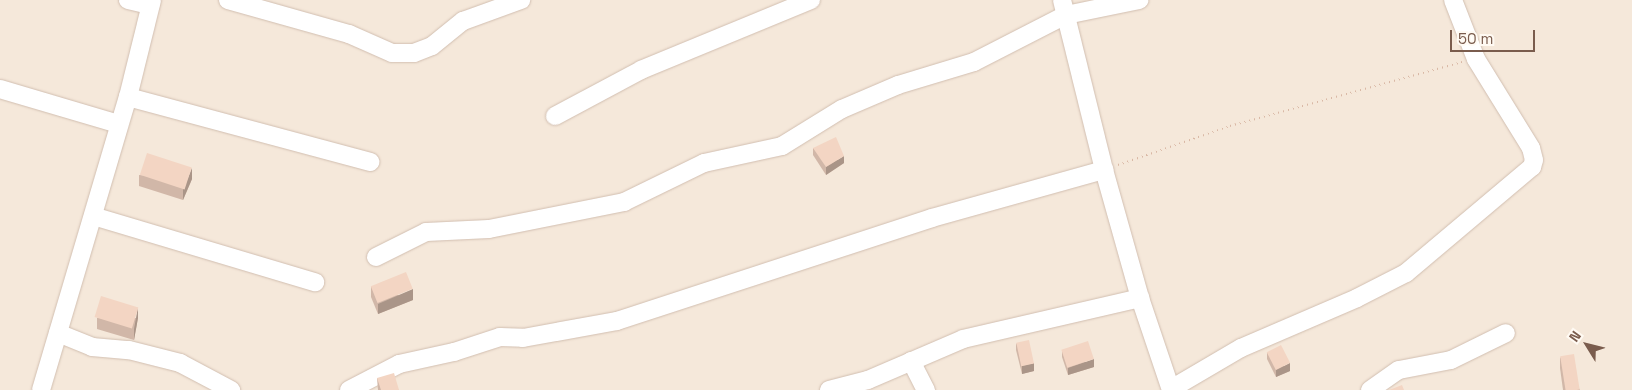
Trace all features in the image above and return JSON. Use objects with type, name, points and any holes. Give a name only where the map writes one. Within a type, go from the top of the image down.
[{"type":"street","points":[[41,390],[128,96],[151,2],[128,0]]},
{"type":"street","points":[[228,0],[349,34],[392,53],[414,53],[432,46],[463,21],[521,0]]},
{"type":"street","points":[[555,116],[641,70],[810,0]]},
{"type":"street","points":[[376,257],[426,232],[489,229],[624,202],[704,163],[782,146],[842,109],[898,85],[974,62],[1064,7],[1139,0]]},
{"type":"street","points":[[1064,7],[1104,170],[1140,298],[1171,389],[1241,348],[1357,298],[1406,273],[1532,167],[1534,160],[1531,148],[1476,59],[1453,0]]},
{"type":"street","points":[[0,89],[120,124]]},
{"type":"street","points":[[128,96],[370,162]]},
{"type":"street","points":[[349,390],[399,364],[454,352],[500,337],[523,338],[618,321],[932,218],[1104,170]]},
{"type":"street","points":[[93,216],[315,282]]},
{"type":"street","points":[[829,390],[864,385],[911,361],[963,339],[1140,298]]},
{"type":"street","points":[[58,333],[92,347],[129,350],[180,363],[231,390]]},
{"type":"street","points":[[1370,390],[1399,370],[1451,360],[1506,333]]},
{"type":"street","points":[[911,361],[926,390]]},
{"type":"path","points":[[1104,170],[1230,126],[1476,59]]},
{"type":"shaded area","points":[[0,0],[1632,0],[1632,390],[0,390]]},
{"type":"building","points":[[836,137],[844,156],[826,167],[813,148]]},
{"type":"building","points":[[147,153],[192,168],[185,189],[140,175]]},
{"type":"building","points":[[406,272],[413,289],[378,303],[371,286]]},
{"type":"building","points":[[101,296],[138,307],[132,328],[95,317]]},
{"type":"building","points":[[1029,340],[1034,363],[1021,366],[1016,343]]},
{"type":"building","points":[[1088,341],[1094,359],[1067,368],[1061,350]]},
{"type":"building","points":[[1281,345],[1290,363],[1276,370],[1267,352]]},
{"type":"building","points":[[1574,354],[1580,390],[1566,390],[1560,356]]},
{"type":"building","points":[[394,373],[399,390],[381,390],[377,378]]},
{"type":"building","points":[[1402,385],[1404,390],[1389,390]]}]
